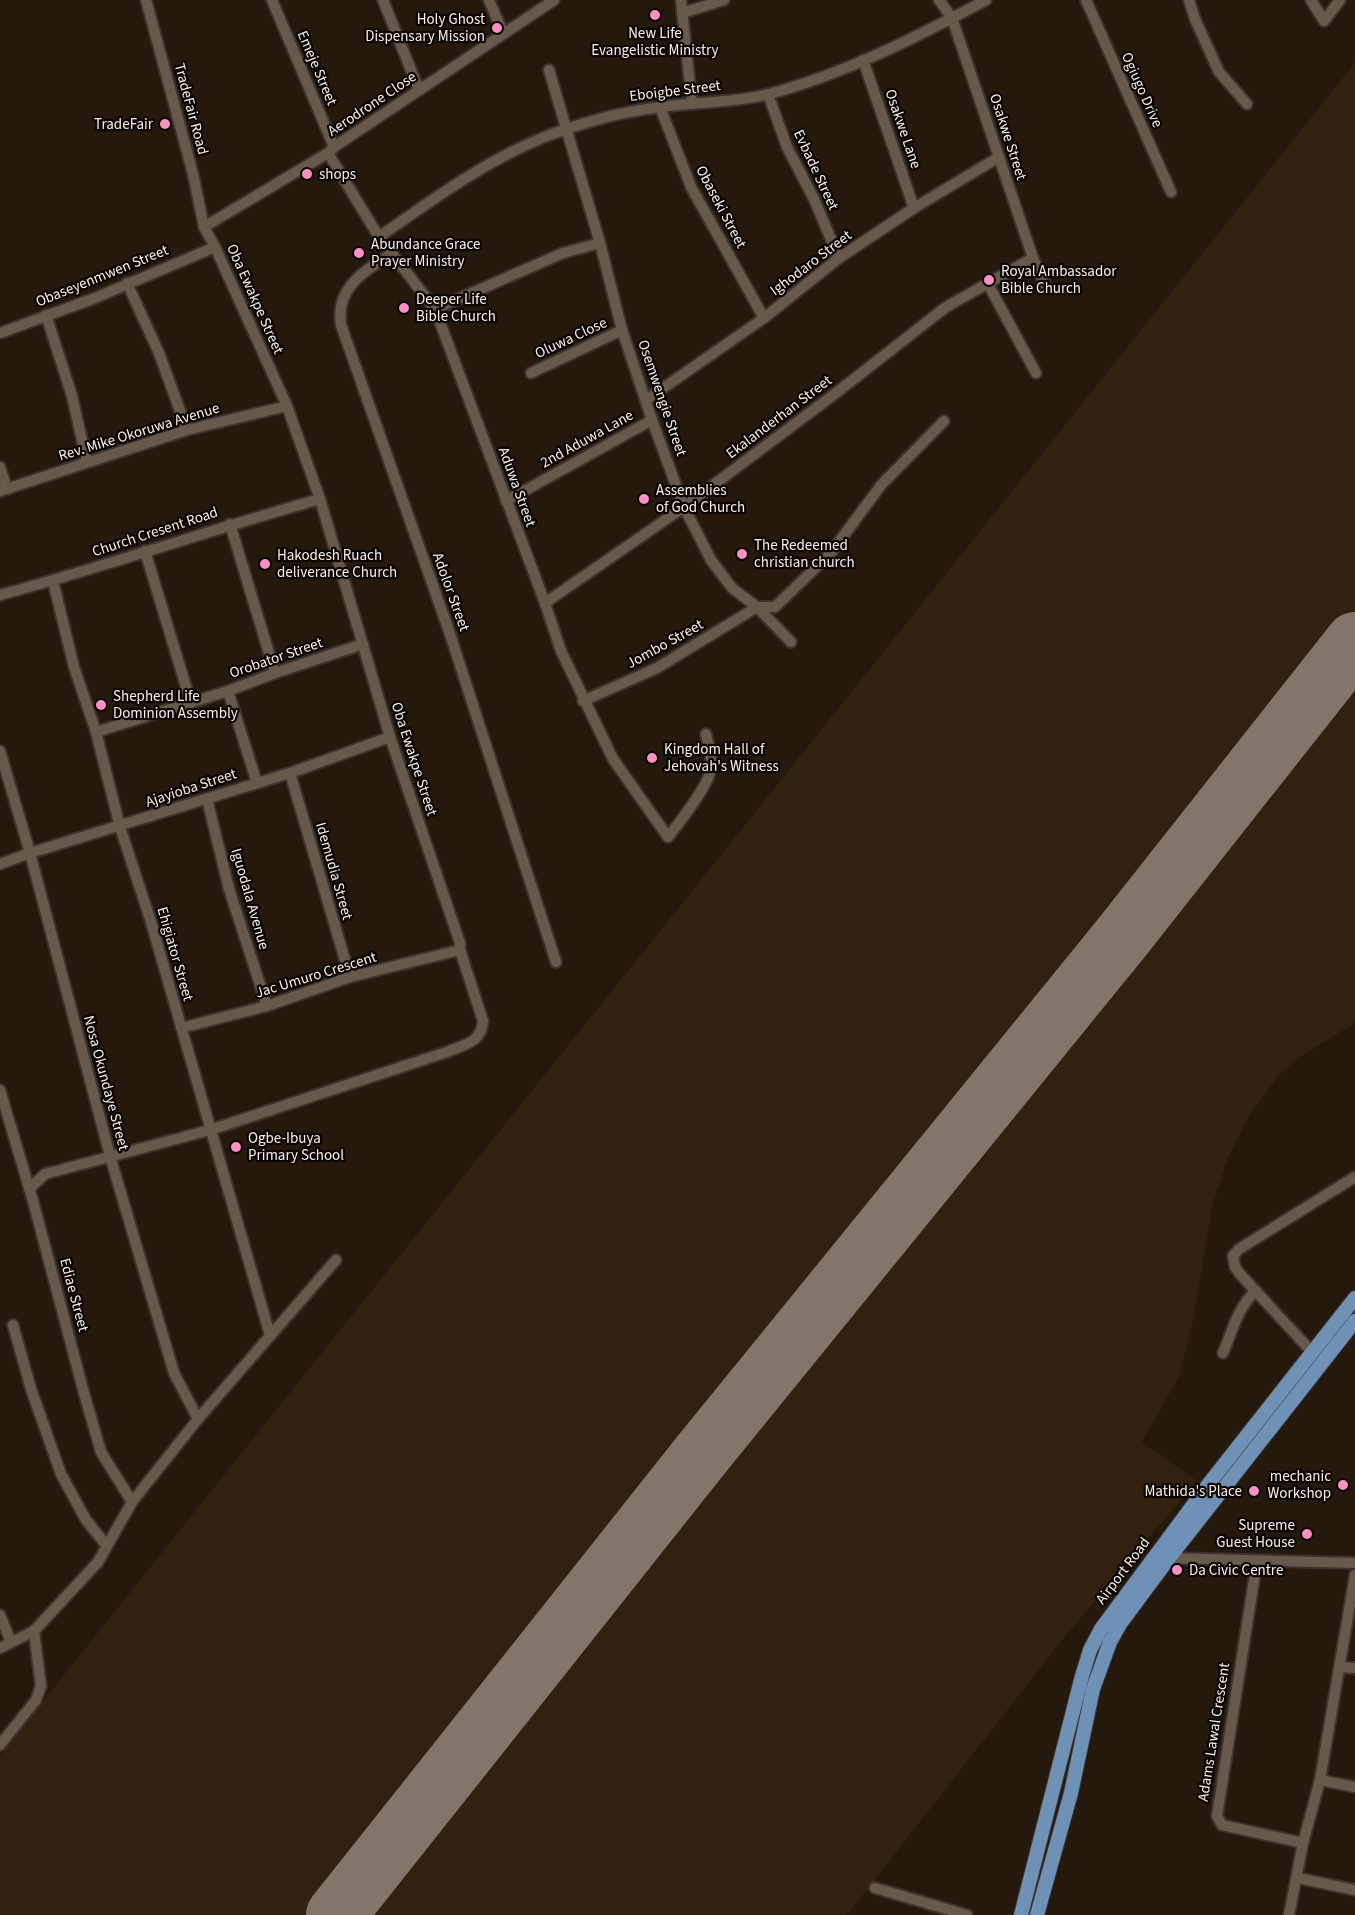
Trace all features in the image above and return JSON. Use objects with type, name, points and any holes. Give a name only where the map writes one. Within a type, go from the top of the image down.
[{"type":"main road","name":"Airport Road","points":[[1037,1915],[1071,1793],[1093,1689],[1102,1662],[1120,1624],[1276,1409],[1312,1352],[1355,1298]]},
{"type":"main road","name":"Airport Road","points":[[1021,1915],[1090,1650],[1112,1613],[1276,1409],[1355,1321]]},
{"type":"street","name":"TradeFair Road","points":[[146,0],[193,174],[204,227]]},
{"type":"street","name":"Emeje Street","points":[[272,0],[331,150]]},
{"type":"street","points":[[383,0],[419,90]]},
{"type":"street","points":[[489,0],[503,33]]},
{"type":"street","name":"Aerodrone Close","points":[[204,227],[331,150],[554,0]]},
{"type":"street","points":[[681,0],[692,104]]},
{"type":"street","points":[[682,13],[724,0]]},
{"type":"street","name":"Osakwe Street","points":[[939,0],[952,18],[1033,258],[1045,285]]},
{"type":"street","name":"Eboigbe Street","points":[[379,237],[483,166],[567,129],[617,114],[768,94],[863,60],[986,0]]},
{"type":"street","name":"Ogiugo Drive","points":[[1086,0],[1171,192]]},
{"type":"street","points":[[1189,0],[1219,72],[1248,104]]},
{"type":"street","points":[[1311,0],[1324,21],[1340,0]]},
{"type":"street","name":"Osakwe Lane","points":[[863,60],[914,208]]},
{"type":"street","name":"Osemwengie Street","points":[[549,70],[600,243],[622,330],[684,507],[711,560],[732,588],[758,607],[791,642]]},
{"type":"street","name":"Evbade Street","points":[[768,94],[787,147],[814,199],[839,258]]},
{"type":"street","name":"Obaseki Street","points":[[660,107],[691,187],[764,318]]},
{"type":"street","name":"Aduwa Street","points":[[331,150],[379,237],[435,309],[561,651],[583,701],[612,759],[668,837],[687,812],[710,774],[711,759],[706,734]]},
{"type":"street","name":"Ighodaro Street","points":[[646,400],[764,318],[839,258],[914,208],[999,157]]},
{"type":"street","name":"Oba Ewakpe Street","points":[[204,227],[287,406],[320,500],[390,737],[460,943],[460,950],[483,1021],[478,1038],[447,1052],[210,1130]]},
{"type":"street","points":[[435,309],[563,253],[600,243]]},
{"type":"street","name":"Obaseyenmwen Street","points":[[0,333],[95,298],[215,247]]},
{"type":"street","name":"Adolor Street","points":[[393,253],[369,268],[346,292],[339,311],[341,325],[450,634],[556,962]]},
{"type":"street","name":"Ekalanderhan Street","points":[[545,603],[684,507],[946,307],[1033,258]]},
{"type":"street","points":[[127,283],[159,353],[187,430]]},
{"type":"street","points":[[988,284],[1036,373]]},
{"type":"street","points":[[46,315],[72,396],[87,462]]},
{"type":"street","name":"Oluwa Close","points":[[531,373],[622,330]]},
{"type":"street","name":"Rev. Mike Okoruwa Avenue","points":[[3,490],[187,430],[287,406]]},
{"type":"street","name":"2nd Aduwa Lane","points":[[506,501],[652,420]]},
{"type":"street","name":"Jombo Street","points":[[583,701],[657,669],[758,607],[775,607],[830,554],[882,484],[944,421]]},
{"type":"street","points":[[0,467],[3,490]]},
{"type":"street","name":"Church Cresent Road","points":[[0,595],[53,581],[230,524],[320,500]]},
{"type":"street","points":[[230,524],[275,673]]},
{"type":"street","points":[[145,551],[191,703]]},
{"type":"street","name":"Ehigiator Street","points":[[53,581],[74,667],[96,732],[120,827],[151,921],[270,1335]]},
{"type":"street","name":"Orobator Street","points":[[96,732],[228,691],[363,644]]},
{"type":"street","points":[[228,691],[257,783]]},
{"type":"street","name":"Ajayioba Street","points":[[0,864],[290,773],[390,737]]},
{"type":"street","name":"Nosa Okundaye Street","points":[[0,751],[30,853],[110,1156],[174,1373],[198,1419]]},
{"type":"street","name":"Idemudia Street","points":[[290,773],[350,977]]},
{"type":"street","name":"Iguodala Avenue","points":[[207,799],[229,889],[267,1006]]},
{"type":"street","name":"Jac Umuro Crescent","points":[[181,1028],[267,1006],[350,977],[460,950]]},
{"type":"street","name":"Ediae Street","points":[[0,1089],[101,1452],[132,1502]]},
{"type":"street","points":[[29,1188],[45,1174],[210,1130]]},
{"type":"street","points":[[1312,1352],[1235,1268],[1233,1256],[1239,1249],[1355,1177]]},
{"type":"street","points":[[0,1648],[34,1631],[98,1562],[132,1502],[198,1419],[336,1260]]},
{"type":"street","points":[[1223,1353],[1241,1309],[1256,1291]]},
{"type":"street","points":[[13,1325],[31,1389],[61,1474],[86,1520],[107,1546]]},
{"type":"street","points":[[1169,1558],[1355,1563]]},
{"type":"street","name":"Adams Lawal Crescent","points":[[1257,1561],[1217,1816],[1222,1825],[1303,1843]]},
{"type":"street","points":[[1289,1915],[1303,1843],[1320,1780],[1355,1575]]},
{"type":"street","points":[[0,1615],[11,1642]]},
{"type":"street","points":[[0,1744],[36,1700],[41,1686],[34,1631]]},
{"type":"street","points":[[1340,1667],[1355,1668]]},
{"type":"street","points":[[1320,1780],[1355,1787]]},
{"type":"street","points":[[1298,1878],[1355,1890]]},
{"type":"street","points":[[875,1888],[967,1915]]},
{"type":"shaded area","points":[[1355,63],[1355,1023],[1303,1055],[1278,1076],[1248,1117],[1227,1160],[1213,1204],[1193,1321],[1179,1376],[1142,1442],[1197,1481],[1066,1635],[847,1915],[0,1915],[0,1755]]},
{"type":"runway","points":[[336,1915],[701,1455],[1123,936],[1355,642]]},
{"type":"place","name":"New Life Evangelistic Ministry","points":[[655,15]]},
{"type":"place","name":"Holy Ghost Dispensary Mission","points":[[497,28]]},
{"type":"place","name":"TradeFair","points":[[165,124]]},
{"type":"place","name":"shops","points":[[307,174]]},
{"type":"place","name":"Abundance Grace Prayer Ministry","points":[[359,253]]},
{"type":"place","name":"Royal Ambassador Bible Church","points":[[989,280]]},
{"type":"place","name":"Deeper Life Bible Church","points":[[404,308]]},
{"type":"place","name":"Assemblies of God Church","points":[[644,499]]},
{"type":"place","name":"The Redeemed christian church","points":[[742,554]]},
{"type":"place","name":"Hakodesh Ruach deliverance Church","points":[[265,564]]},
{"type":"place","name":"Shepherd Life Dominion Assembly","points":[[101,705]]},
{"type":"place","name":"Kingdom Hall of Jehovah's Witness","points":[[652,758]]},
{"type":"place","name":"Ogbe-Ibuya Primary School","points":[[236,1147]]},
{"type":"place","name":"mechanic Workshop","points":[[1343,1485]]},
{"type":"place","name":"Mathida's Place","points":[[1254,1491]]},
{"type":"place","name":"Supreme Guest House","points":[[1307,1534]]},
{"type":"place","name":"Da Civic Centre","points":[[1177,1570]]}]
